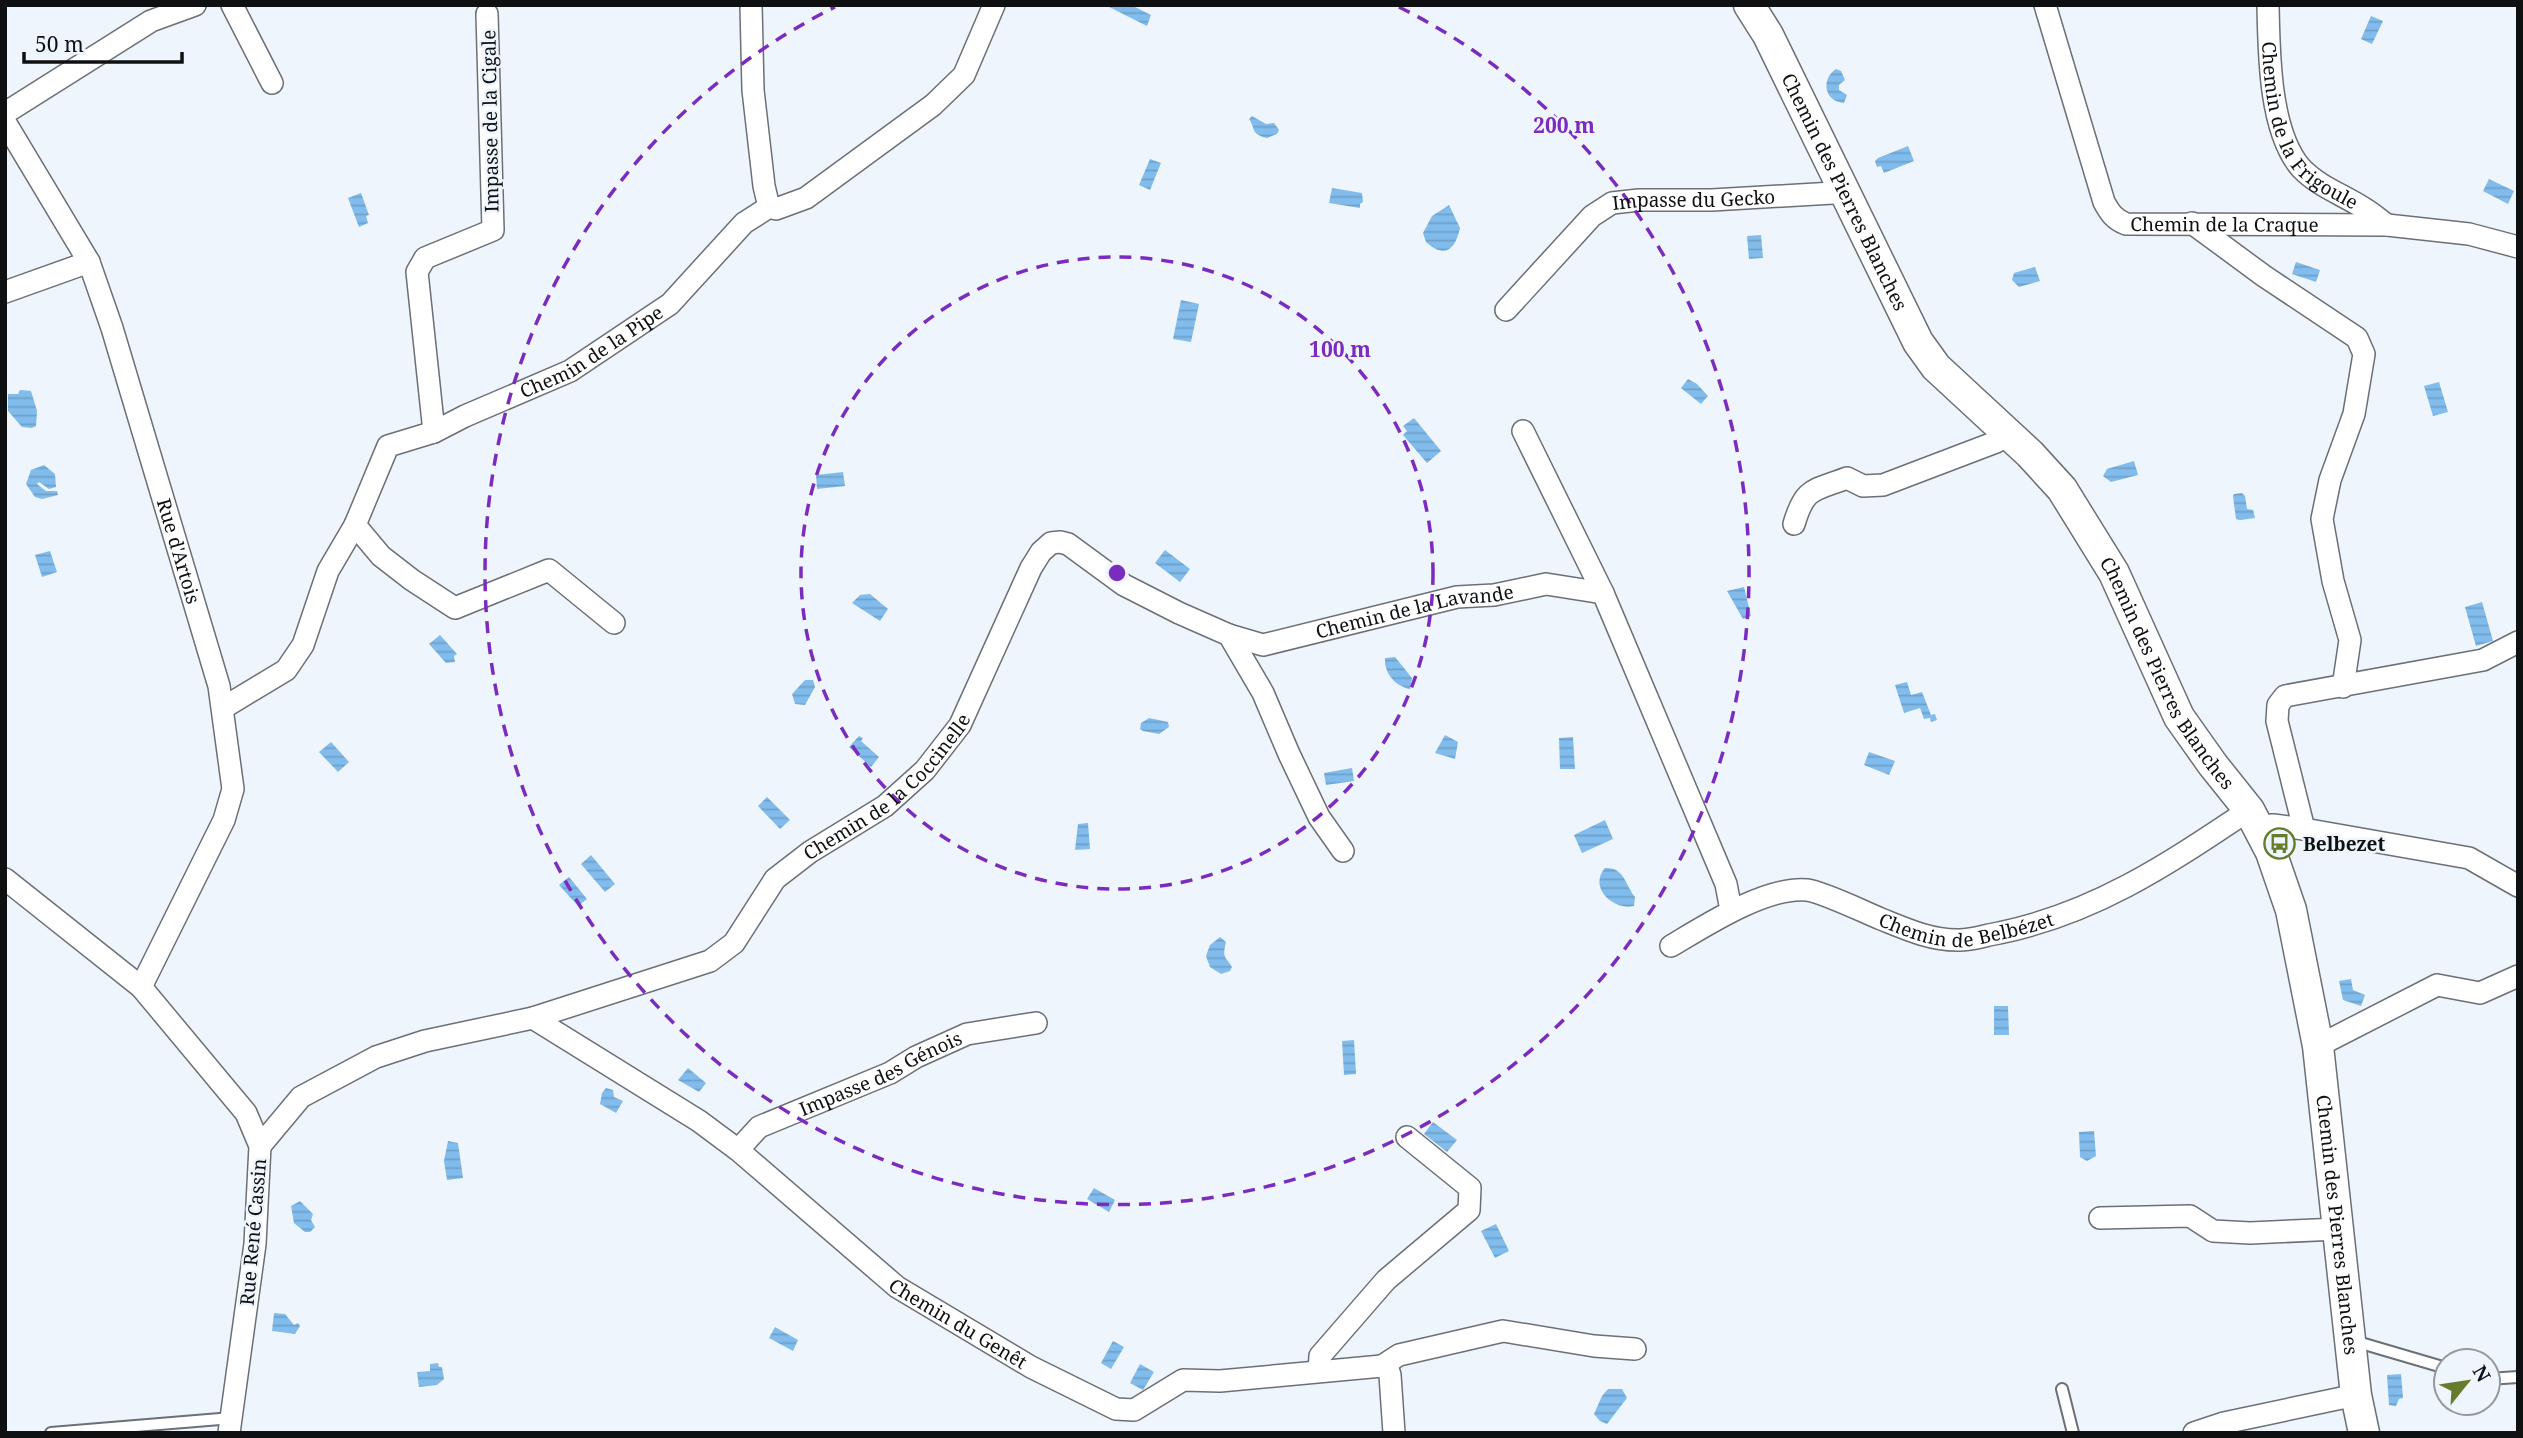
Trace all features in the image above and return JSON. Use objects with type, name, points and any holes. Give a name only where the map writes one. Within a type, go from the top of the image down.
[{"type":"street","points":[[5,113],[151,21],[195,5]]},
{"type":"street","points":[[232,5],[272,83]]},
{"type":"street","points":[[751,5],[753,90],[765,194],[769,207]]},
{"type":"street","name":"Chemin de la Pipe","points":[[223,708],[286,670],[303,645],[328,571],[355,525],[388,446],[435,432],[465,416],[570,371],[670,304],[744,223],[769,207],[776,209],[806,198],[933,105],[964,75],[994,5]]},
{"type":"street","name":"Chemin des Pierres Blanches","points":[[1749,5],[1768,35],[1918,342],[1936,367],[2007,432],[2063,489],[2093,536],[2128,602],[2179,717],[2254,819],[2271,852],[2291,910],[2318,1046],[2356,1395],[2364,1433]]},
{"type":"street","name":"Chemin de la Craque","points":[[2045,5],[2101,192],[2112,216],[2126,224],[2387,225],[2469,234],[2518,247]]},
{"type":"street","name":"Chemin de la Frigoule","points":[[2268,5],[2269,74],[2286,144],[2301,168],[2328,189],[2364,208],[2387,225]]},
{"type":"street","name":"Impasse de la Cigale","points":[[435,432],[417,272],[425,258],[493,230],[487,14]]},
{"type":"street","name":"Rue d'Artois","points":[[5,122],[89,262],[116,341],[219,686],[223,708],[233,789],[225,820],[141,987]]},
{"type":"street","name":"Impasse du Gecko","points":[[1506,310],[1592,216],[1612,203],[1833,193],[1842,189]]},
{"type":"street","points":[[2192,223],[2264,276],[2357,338],[2364,354],[2354,414],[2330,480],[2322,519],[2333,581],[2350,640],[2343,687]]},
{"type":"street","points":[[5,292],[89,262]]},
{"type":"street","points":[[1522,431],[1603,593],[1726,884],[1731,910]]},
{"type":"street","points":[[1794,524],[1800,503],[1807,493],[1847,478],[1863,486],[1883,485],[1996,442],[2007,432]]},
{"type":"street","points":[[355,525],[382,556],[412,580],[455,608],[549,570],[614,623]]},
{"type":"street","name":"Chemin de la Coccinelle","points":[[260,1146],[301,1097],[376,1057],[425,1041],[533,1018],[709,961],[734,943],[775,879],[810,852],[885,806],[908,787],[960,725],[1018,593],[1041,552],[1051,543],[1060,541],[1068,544],[1124,585],[1229,635]]},
{"type":"street","name":"Chemin de la Lavande","points":[[1229,635],[1263,645],[1457,597],[1494,595],[1546,584],[1603,593]]},
{"type":"street","points":[[1229,635],[1263,693],[1319,817],[1343,851]]},
{"type":"street","points":[[2304,829],[2277,721],[2278,705],[2285,696],[2483,660],[2518,642]]},
{"type":"street","points":[[2254,819],[2273,825],[2469,858],[2518,886]]},
{"type":"street","name":"Chemin de Belbézet","points":[[1671,946],[1731,910],[1785,892],[1808,890],[1926,937],[1959,941],[2046,922],[2108,897],[2254,819]]},
{"type":"street","name":"Rue René Cassin","points":[[5,879],[141,987],[246,1113],[260,1146],[255,1244],[231,1425]]},
{"type":"street","points":[[2318,1046],[2437,985],[2480,993],[2518,976]]},
{"type":"street","name":"Chemin du Genêt","points":[[533,1018],[699,1121],[738,1150],[897,1287],[1031,1367],[1116,1409],[1135,1409],[1183,1380],[1220,1381],[1382,1366],[1399,1355],[1503,1331],[1594,1346],[1635,1349]]},
{"type":"street","name":"Impasse des Génois","points":[[738,1150],[759,1127],[890,1073],[916,1057],[967,1034],[1036,1023]]},
{"type":"street","points":[[1320,1371],[1320,1356],[1386,1280],[1469,1210],[1470,1188],[1407,1137]]},
{"type":"street","points":[[2100,1218],[2190,1216],[2213,1231],[2250,1233],[2338,1229]]},
{"type":"street","points":[[1382,1366],[1388,1369],[1391,1375],[1394,1433]]},
{"type":"street","points":[[2194,1433],[2224,1423],[2356,1395]]},
{"type":"lane","points":[[2351,1341],[2432,1364]]},
{"type":"lane","points":[[2063,1389],[2073,1433]]},
{"type":"lane","points":[[51,1433],[231,1425]]},
{"type":"water","points":[[1131,5],[1151,15],[1147,26],[1107,6]]},
{"type":"water","points":[[2371,16],[2383,21],[2372,44],[2361,39]]},
{"type":"water","points":[[1836,69],[1841,71],[1845,80],[1839,85],[1839,90],[1847,95],[1844,103],[1834,100],[1826,88],[1828,79]]},
{"type":"water","points":[[1252,116],[1266,124],[1274,123],[1279,130],[1277,134],[1267,138],[1258,135],[1249,119]]},
{"type":"water","points":[[1908,146],[1914,161],[1884,173],[1881,166],[1877,167],[1875,161],[1878,158]]},
{"type":"water","points":[[1150,159],[1161,163],[1150,190],[1139,185]]},
{"type":"water","points":[[2489,179],[2514,191],[2508,204],[2483,191]]},
{"type":"water","points":[[1332,188],[1362,193],[1363,202],[1360,208],[1329,203]]},
{"type":"water","points":[[361,193],[369,215],[366,216],[368,223],[359,227],[348,198]]},
{"type":"water","points":[[1449,205],[1460,228],[1452,247],[1444,251],[1426,242],[1423,233],[1432,216]]},
{"type":"water","points":[[1761,235],[1763,258],[1749,259],[1747,236]]},
{"type":"water","points":[[2296,262],[2320,270],[2316,282],[2292,274]]},
{"type":"water","points":[[2035,267],[2040,281],[2019,287],[2012,280],[2014,273]]},
{"type":"water","points":[[1181,300],[1199,304],[1191,342],[1173,339]]},
{"type":"water","points":[[1688,379],[1708,396],[1701,404],[1681,388]]},
{"type":"water","points":[[2439,382],[2448,412],[2433,416],[2424,386]]},
{"type":"water","points":[[20,390],[31,391],[37,411],[36,426],[32,428],[22,427],[8,411],[8,394],[18,394]]},
{"type":"water","points":[[1414,418],[1441,451],[1427,463],[1403,435],[1407,431],[1403,426]]},
{"type":"water","points":[[2134,461],[2138,475],[2111,482],[2103,476],[2107,469]]},
{"type":"water","points":[[44,465],[55,474],[56,487],[49,489],[39,482],[37,484],[46,491],[57,491],[58,495],[42,499],[35,497],[26,484],[31,470]]},
{"type":"water","points":[[843,472],[845,486],[817,489],[816,475]]},
{"type":"water","points":[[2242,493],[2247,509],[2253,510],[2255,518],[2236,519],[2233,496]]},
{"type":"water","points":[[1165,550],[1190,569],[1180,582],[1155,563]]},
{"type":"water","points":[[50,551],[57,572],[42,577],[35,555]]},
{"type":"water","points":[[1744,587],[1751,616],[1743,619],[1727,591]]},
{"type":"water","points":[[870,594],[888,609],[880,621],[852,603],[860,595]]},
{"type":"water","points":[[2482,602],[2493,641],[2476,646],[2465,607]]},
{"type":"water","points":[[440,635],[457,654],[454,656],[455,662],[446,663],[429,644]]},
{"type":"water","points":[[1395,657],[1412,678],[1410,689],[1400,685],[1389,674],[1385,658]]},
{"type":"water","points":[[805,680],[813,680],[815,687],[805,705],[795,704],[792,694]]},
{"type":"water","points":[[1907,682],[1911,695],[1922,692],[1931,715],[1935,714],[1937,720],[1931,722],[1930,718],[1924,719],[1920,708],[1904,713],[1895,685]]},
{"type":"water","points":[[1149,718],[1168,722],[1169,727],[1159,734],[1143,731],[1140,729],[1141,723]]},
{"type":"water","points":[[1445,735],[1458,742],[1455,759],[1435,753]]},
{"type":"water","points":[[859,736],[879,757],[871,767],[849,747]]},
{"type":"water","points":[[1573,737],[1575,769],[1560,769],[1559,738]]},
{"type":"water","points":[[331,742],[349,762],[338,772],[319,752]]},
{"type":"water","points":[[1869,752],[1895,761],[1889,775],[1864,765]]},
{"type":"water","points":[[1352,768],[1354,781],[1326,785],[1324,773]]},
{"type":"water","points":[[767,797],[790,820],[780,829],[758,806]]},
{"type":"water","points":[[1605,820],[1613,839],[1582,853],[1574,835]]},
{"type":"water","points":[[1088,823],[1090,849],[1075,850],[1078,824]]},
{"type":"water","points":[[591,855],[615,884],[605,892],[581,864]]},
{"type":"water","points":[[1605,868],[1620,873],[1635,897],[1634,906],[1618,905],[1605,896],[1599,883]]},
{"type":"water","points":[[569,877],[587,899],[578,906],[559,885]]},
{"type":"water","points":[[1220,937],[1226,942],[1224,954],[1232,967],[1230,971],[1221,974],[1210,967],[1206,956],[1210,945]]},
{"type":"water","points":[[2351,979],[2353,990],[2365,995],[2361,1006],[2343,1000],[2339,981]]},
{"type":"water","points":[[1994,1006],[2008,1006],[2009,1035],[1994,1035]]},
{"type":"water","points":[[1354,1040],[1356,1074],[1344,1075],[1342,1041]]},
{"type":"water","points":[[688,1068],[706,1083],[699,1092],[678,1080]]},
{"type":"water","points":[[606,1088],[613,1090],[614,1097],[623,1101],[616,1113],[600,1104]]},
{"type":"water","points":[[1433,1122],[1457,1140],[1447,1152],[1424,1134]]},
{"type":"water","points":[[2094,1131],[2096,1156],[2087,1161],[2080,1157],[2079,1132]]},
{"type":"water","points":[[448,1141],[458,1143],[463,1178],[447,1180],[444,1161]]},
{"type":"water","points":[[1094,1188],[1115,1200],[1109,1212],[1087,1199]]},
{"type":"water","points":[[300,1201],[313,1214],[311,1220],[315,1227],[310,1232],[305,1232],[294,1223],[291,1206]]},
{"type":"water","points":[[1496,1224],[1509,1251],[1495,1258],[1481,1231]]},
{"type":"water","points":[[274,1313],[285,1314],[294,1325],[298,1323],[300,1326],[295,1334],[272,1331]]},
{"type":"water","points":[[775,1327],[798,1340],[793,1351],[769,1338]]},
{"type":"water","points":[[1113,1341],[1124,1347],[1111,1369],[1101,1363]]},
{"type":"water","points":[[438,1363],[439,1367],[442,1367],[444,1379],[437,1385],[419,1387],[417,1372],[430,1371],[430,1364]]},
{"type":"water","points":[[1140,1364],[1154,1372],[1143,1390],[1130,1383]]},
{"type":"water","points":[[2401,1374],[2403,1398],[2399,1399],[2396,1406],[2389,1405],[2387,1375]]},
{"type":"water","points":[[1608,1389],[1622,1389],[1627,1398],[1607,1424],[1594,1414]]},
{"type":"place","name":"Belbezet","points":[[2280,844]]}]
